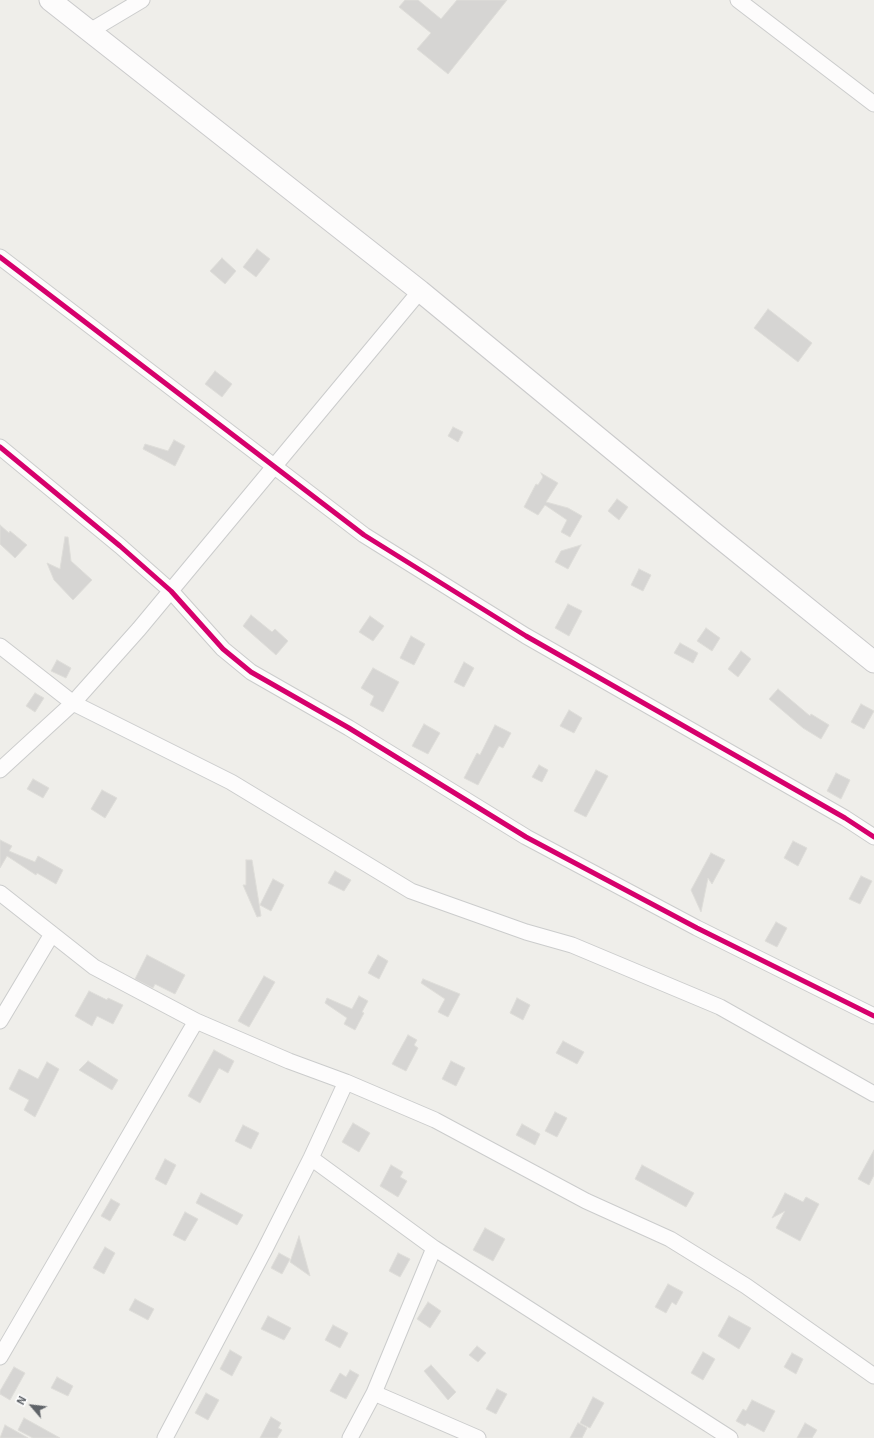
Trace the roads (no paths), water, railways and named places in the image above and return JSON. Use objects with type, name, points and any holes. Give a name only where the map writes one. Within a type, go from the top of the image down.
[{"type":"main road","points":[[50,0],[420,291],[714,533],[874,662]]},
{"type":"street","points":[[90,31],[142,0]]},
{"type":"street","points":[[738,0],[874,104]]},
{"type":"street","points":[[0,257],[364,535],[526,636],[845,818],[874,837]]},
{"type":"street","points":[[0,770],[73,703],[171,591],[420,291]]},
{"type":"street","points":[[0,447],[120,546],[171,591],[223,649],[251,672],[349,728],[526,837],[697,928],[874,1016]]},
{"type":"street","points":[[0,646],[73,703],[231,782],[412,891],[526,932],[572,945],[720,1007],[874,1094]]},
{"type":"street","points":[[0,893],[94,967],[196,1021],[289,1061],[346,1082],[434,1120],[586,1201],[670,1239],[746,1286],[874,1376]]},
{"type":"street","points":[[0,1021],[52,934]]},
{"type":"street","points":[[0,1357],[196,1021]]},
{"type":"street","points":[[164,1438],[311,1158],[346,1082]]},
{"type":"street","points":[[311,1158],[434,1248],[730,1438]]},
{"type":"street","points":[[350,1438],[374,1393],[434,1248]]},
{"type":"street","points":[[374,1393],[478,1438]]}]
